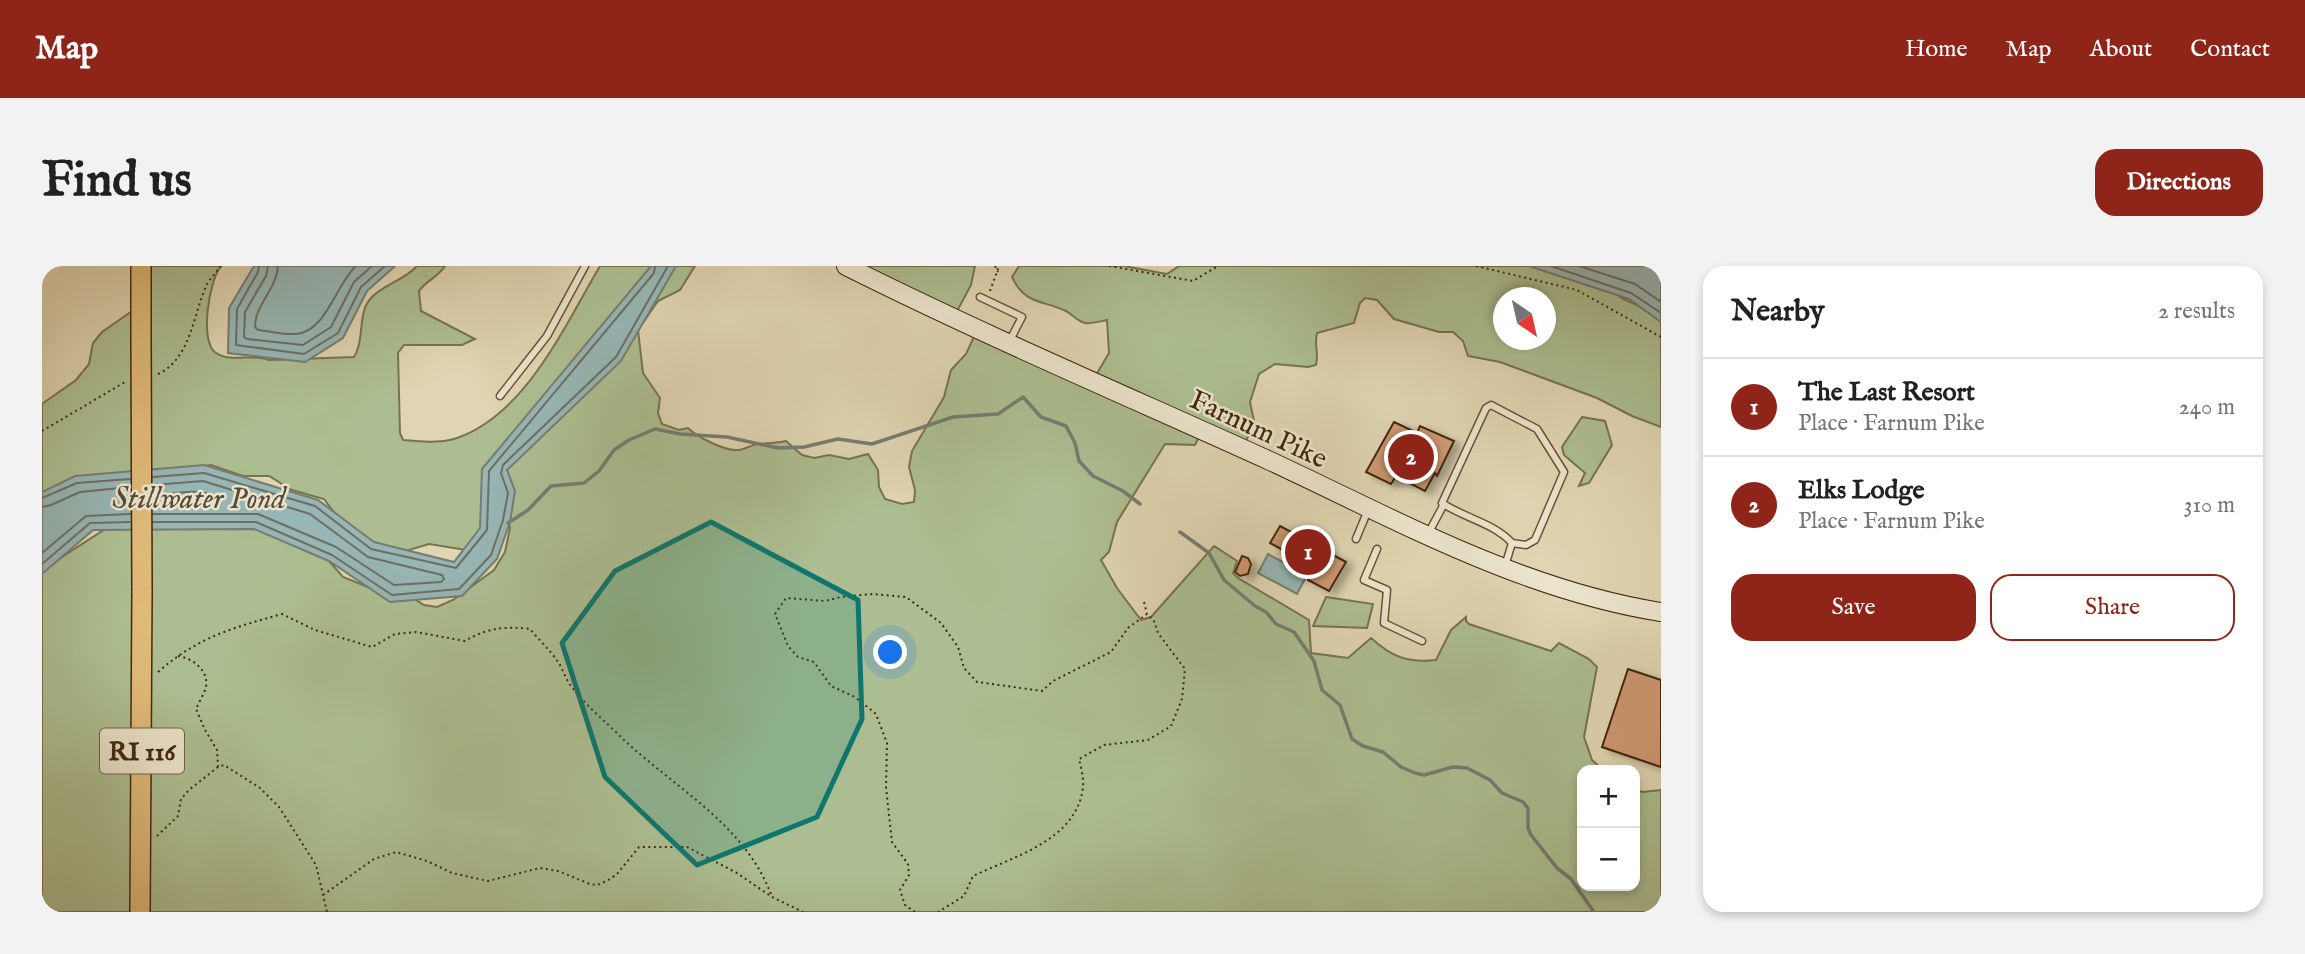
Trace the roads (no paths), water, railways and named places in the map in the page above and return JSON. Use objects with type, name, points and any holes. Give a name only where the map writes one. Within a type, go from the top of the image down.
[{"type":"main road","name":"RI 116","points":[[140,912],[141,266]]},
{"type":"main road","name":"Farnum Pike","points":[[846,266],[1427,535],[1567,590],[1661,612]]},
{"type":"lane","points":[[500,396],[547,336],[585,266]]},
{"type":"lane","points":[[983,298],[1022,317],[1008,343]]},
{"type":"lane","points":[[1427,535],[1444,504],[1486,408],[1491,405],[1537,429],[1564,472],[1535,540],[1526,545],[1512,543],[1503,533],[1455,512],[1444,504]]},
{"type":"lane","points":[[1356,539],[1368,509]]},
{"type":"lane","points":[[1504,567],[1512,543]]},
{"type":"lane","points":[[1377,549],[1364,580],[1387,590],[1384,623],[1422,641]]},
{"type":"water","points":[[254,266],[395,266],[367,291],[343,338],[305,362],[228,353],[229,308]]},
{"type":"water","name":"Stillwater Pond","points":[[651,266],[676,266],[621,361],[507,470],[515,491],[510,522],[497,559],[462,596],[390,602],[329,561],[254,529],[93,530],[42,574],[42,492],[75,476],[204,465],[318,500],[374,542],[454,562],[480,528],[482,469]]},
{"type":"water","points":[[1529,266],[1661,266],[1661,322],[1629,299]]},
{"type":"water","points":[[1268,554],[1307,575],[1297,594],[1258,573]]},
{"type":"waterway","points":[[508,523],[528,510],[551,486],[584,483],[599,471],[614,450],[655,429],[680,434],[727,437],[778,448],[804,447],[838,439],[872,444],[953,417],[998,414],[1023,397],[1041,417],[1066,426],[1075,443],[1079,461],[1093,476],[1123,491],[1140,504]]},
{"type":"waterway","points":[[1180,532],[1209,553],[1224,580],[1266,612],[1276,624],[1294,632],[1314,661],[1322,690],[1340,705],[1352,739],[1363,746],[1383,752],[1401,767],[1415,773],[1424,775],[1453,767],[1467,768],[1490,780],[1502,793],[1523,802],[1528,808],[1528,828],[1531,835],[1557,868],[1571,879],[1594,912]]},
{"type":"place","name":"Elks Lodge","points":[[1411,457]]},
{"type":"place","name":"The Last Resort","points":[[1308,552]]}]
